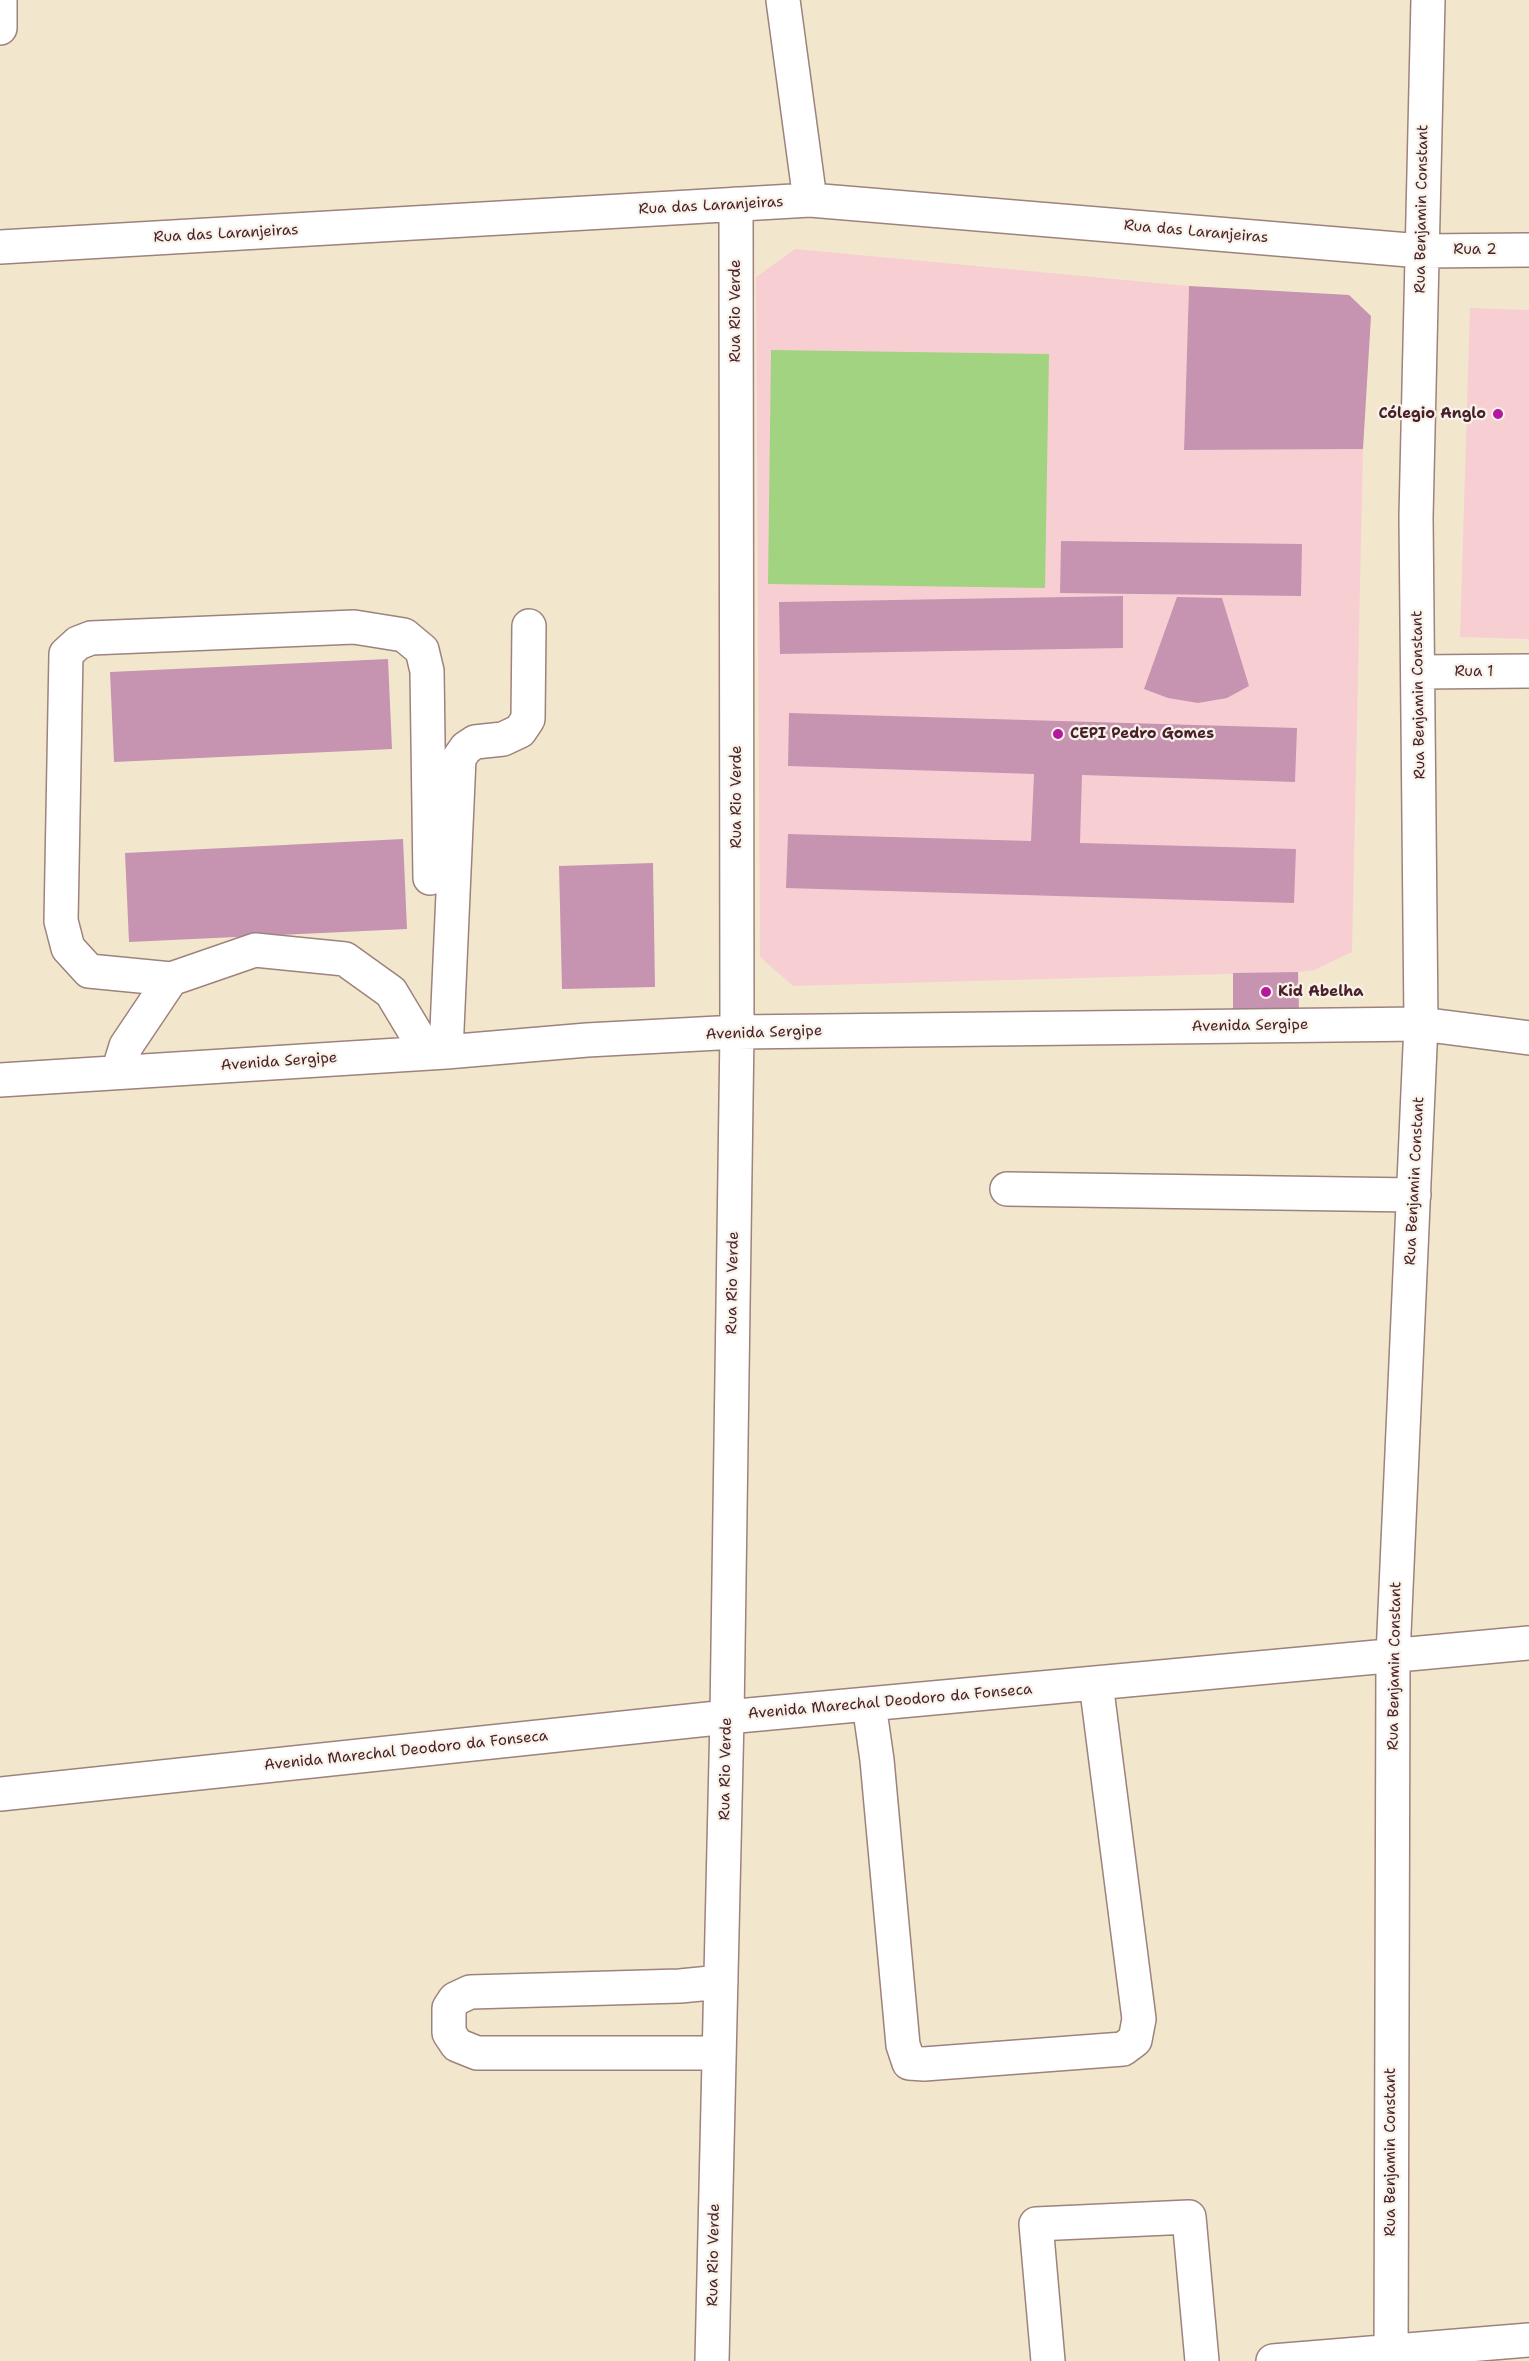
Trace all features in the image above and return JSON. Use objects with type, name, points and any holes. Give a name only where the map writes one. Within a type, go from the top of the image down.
[{"type":"street","points":[[0,0],[0,28]]},
{"type":"street","points":[[783,0],[810,200]]},
{"type":"street","name":"Rua Benjamin Constant","points":[[1391,2357],[1393,1656],[1422,1024],[1416,517],[1428,0]]},
{"type":"street","name":"Rua das Laranjeiras","points":[[0,247],[810,200],[1421,251]]},
{"type":"street","name":"Rua Rio Verde","points":[[712,2361],[727,1717],[736,1032],[736,204]]},
{"type":"street","name":"Rua 2","points":[[1421,251],[1529,250]]},
{"type":"street","points":[[436,1052],[459,758],[474,742],[503,739],[520,731],[528,719],[529,626]]},
{"type":"street","points":[[430,878],[427,671],[422,650],[404,635],[354,627],[91,638],[78,643],[66,654],[61,921],[68,948],[89,971],[171,979],[255,950],[345,959],[391,992],[436,1052]]},
{"type":"street","name":"Rua 1","points":[[1419,672],[1529,671]]},
{"type":"street","points":[[118,1072],[126,1046],[171,979]]},
{"type":"street","name":"Avenida Sergipe","points":[[0,1080],[736,1032],[1422,1024],[1529,1038]]},
{"type":"street","points":[[1007,1189],[1414,1195]]},
{"type":"street","name":"Avenida Marechal Deodoro da Fonseca","points":[[0,1794],[727,1717],[1529,1643]]},
{"type":"street","points":[[869,1704],[878,1772],[903,2045],[909,2063],[924,2064],[1123,2049],[1135,2040],[1139,2019],[1096,1683]]},
{"type":"street","points":[[719,2053],[477,2053],[456,2045],[449,2033],[449,2008],[455,1999],[470,1992],[721,1983]]},
{"type":"street","points":[[1048,2361],[1036,2224],[1189,2217],[1202,2361]]},
{"type":"street","points":[[1285,2361],[1391,2357],[1529,2340]]},
{"type":"shaded area","name":"CEPI Pedro Gomes","points":[[795,249],[1189,286],[1184,450],[1363,449],[1352,952],[1314,970],[1298,972],[793,986],[760,957],[756,277]]},
{"type":"shaded area","name":"Cólegio Anglo","points":[[1470,308],[1529,310],[1529,639],[1460,637]]},
{"type":"green space","points":[[771,350],[1049,354],[1045,588],[768,584]]},
{"type":"building","points":[[1189,286],[1349,295],[1371,316],[1363,449],[1184,450]]},
{"type":"building","points":[[1061,541],[1302,544],[1301,596],[1060,593]]},
{"type":"building","points":[[1123,596],[1123,648],[780,654],[779,602]]},
{"type":"building","points":[[1177,597],[1222,598],[1249,686],[1227,698],[1198,703],[1168,698],[1144,689]]},
{"type":"building","points":[[388,659],[392,749],[114,762],[110,672]]},
{"type":"building","points":[[789,713],[1297,728],[1295,782],[1082,775],[1080,843],[1296,849],[1294,903],[786,888],[788,834],[1031,841],[1034,774],[788,766]]},
{"type":"building","points":[[403,839],[407,929],[129,942],[125,853]]},
{"type":"building","points":[[653,863],[655,987],[562,989],[559,866]]},
{"type":"building","name":"Kid Abelha","points":[[1298,972],[1299,1012],[1233,1012],[1233,973]]},
{"type":"place","name":"Cólegio Anglo","points":[[1498,414]]},
{"type":"place","name":"CEPI Pedro Gomes","points":[[1058,734]]},
{"type":"place","name":"Kid Abelha","points":[[1266,992]]}]
